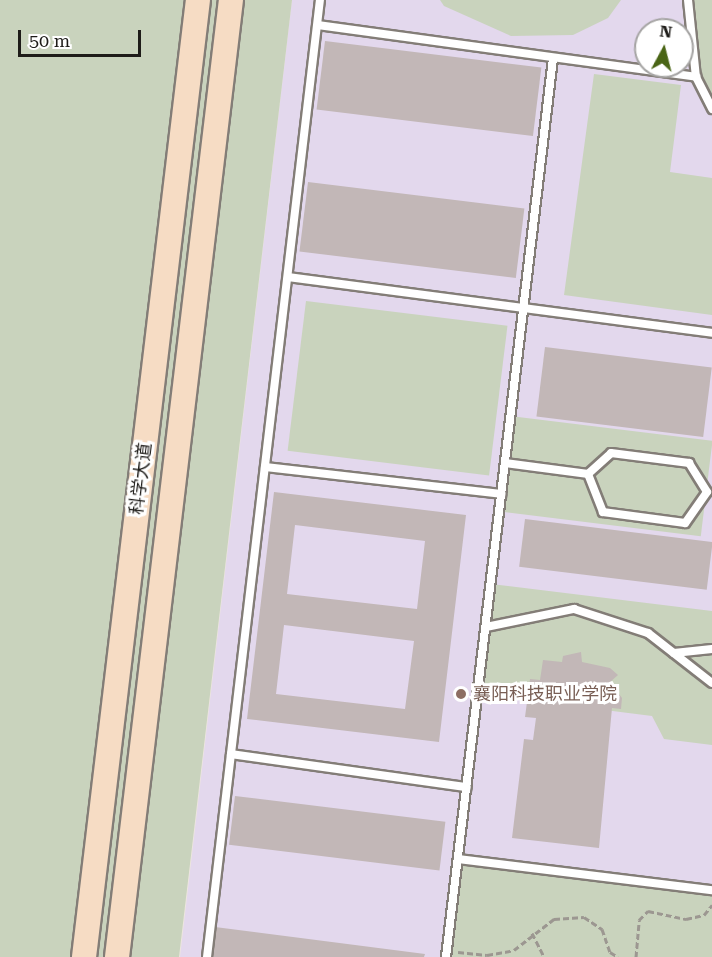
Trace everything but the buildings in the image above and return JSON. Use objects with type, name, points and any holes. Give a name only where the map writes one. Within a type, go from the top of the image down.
[{"type":"main road","name":"科学大道","points":[[84,957],[198,0]]},
{"type":"main road","name":"科学大道","points":[[117,957],[231,0]]},
{"type":"lane","points":[[207,957],[321,0]]},
{"type":"lane","points":[[688,0],[696,77],[712,109]]},
{"type":"lane","points":[[318,25],[696,77]]},
{"type":"lane","points":[[447,954],[553,58]]},
{"type":"lane","points":[[288,277],[712,333]]},
{"type":"lane","points":[[505,463],[588,474],[611,453],[689,463],[709,492],[685,523],[603,512],[588,474]]},
{"type":"lane","points":[[265,467],[501,494]]},
{"type":"lane","points":[[486,627],[574,609],[648,633],[712,683]]},
{"type":"lane","points":[[674,653],[712,649]]},
{"type":"lane","points":[[231,754],[466,787]]},
{"type":"lane","points":[[458,859],[712,890]]},
{"type":"path","points":[[636,957],[639,920],[648,911],[686,919],[704,915],[712,905]]},
{"type":"path","points":[[447,954],[488,955],[514,950],[532,933],[554,920],[584,917],[602,929],[610,952],[618,957]]},
{"type":"path","points":[[532,933],[544,957]]},
{"type":"shaded area","name":"襄阳科技职业学院","points":[[292,0],[712,0],[712,957],[180,957]]},
{"type":"green space","points":[[0,0],[292,0],[179,957],[0,957]]},
{"type":"green space","points":[[440,0],[621,0],[608,18],[573,35],[511,36],[444,6]]},
{"type":"green space","points":[[688,0],[712,0],[712,109],[696,77],[694,18],[690,18]]},
{"type":"green space","points":[[594,74],[681,85],[670,172],[712,178],[712,315],[564,295]]},
{"type":"green space","points":[[306,301],[507,326],[489,476],[288,451]]},
{"type":"green space","points":[[510,416],[712,441],[701,536],[498,511]]},
{"type":"green space","points":[[491,584],[712,611],[712,745],[664,739],[652,716],[478,694]]},
{"type":"green space","points":[[458,859],[712,890],[712,957],[446,957]]},
{"type":"place","name":"襄阳科技职业学院","points":[[461,694]]}]
